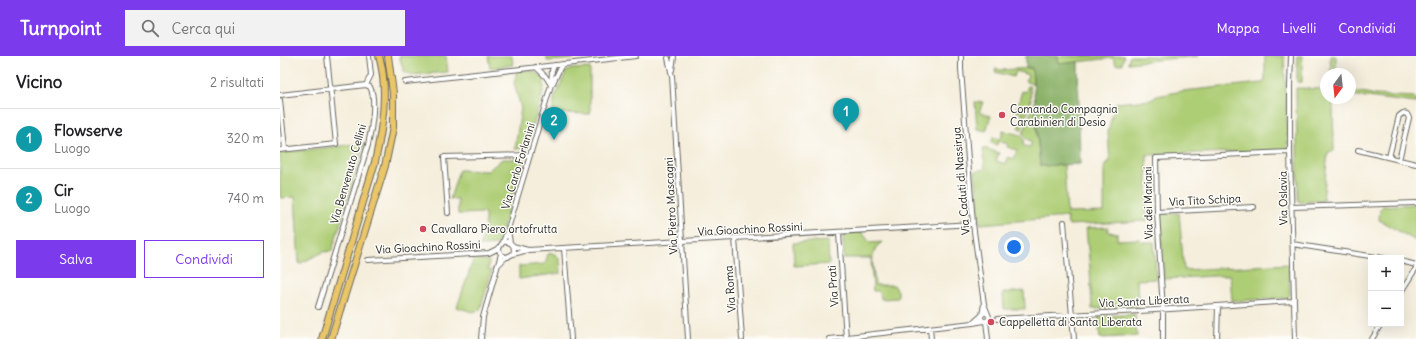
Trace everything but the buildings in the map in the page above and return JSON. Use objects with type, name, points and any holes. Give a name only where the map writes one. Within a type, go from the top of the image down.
[{"type":"highway","points":[[322,339],[376,157],[380,136],[383,100],[383,85],[379,56]]},
{"type":"highway","points":[[331,339],[385,166],[393,128],[393,97],[388,56]]},
{"type":"street","points":[[280,100],[282,150],[336,144],[327,56]]},
{"type":"street","points":[[280,95],[366,85],[371,75],[369,56]]},
{"type":"street","points":[[405,82],[636,56]]},
{"type":"street","points":[[666,56],[674,57]]},
{"type":"street","name":"Via Pietro Mascagni","points":[[666,56],[672,72]]},
{"type":"street","name":"Via Caduti di Nassirya","points":[[961,56],[973,224],[984,304]]},
{"type":"street","name":"Via Oslavia","points":[[1291,56],[1290,152],[1295,339]]},
{"type":"street","name":"Via Pietro Mascagni","points":[[674,57],[672,72],[688,339]]},
{"type":"street","name":"Via Carlo Forlanini","points":[[503,242],[551,85],[562,64]]},
{"type":"street","name":"Via Carlo Forlanini","points":[[551,85],[552,70],[555,65]]},
{"type":"street","points":[[536,67],[546,77],[551,85]]},
{"type":"street","name":"Via Benvenuto Cellini","points":[[318,307],[370,133],[373,91],[366,85]]},
{"type":"street","points":[[1389,157],[1399,116],[1403,113],[1407,114],[1409,118],[1399,160]]},
{"type":"street","points":[[1358,150],[1416,164]]},
{"type":"street","name":"Via dei Mariani","points":[[1163,339],[1156,158],[1290,152]]},
{"type":"street","points":[[448,214],[444,157],[530,155]]},
{"type":"street","points":[[1292,207],[1416,203]]},
{"type":"street","name":"Via Tito Schipa","points":[[1157,212],[1254,206]]},
{"type":"street","points":[[1064,222],[1074,339]]},
{"type":"street","name":"Via Gioachino Rossini","points":[[513,254],[528,250],[973,224]]},
{"type":"street","name":"Via Carlo Forlanini","points":[[508,229],[512,244]]},
{"type":"street","name":"Via Prati","points":[[839,233],[846,338]]},
{"type":"street","name":"Via Roma","points":[[735,238],[742,339]]},
{"type":"street","points":[[481,339],[483,317],[497,266],[501,254],[499,248],[503,242],[512,244],[514,250],[513,254],[505,258],[497,266]]},
{"type":"street","name":"Via Gioachino Rossini","points":[[512,244],[528,250]]},
{"type":"street","points":[[1292,244],[1368,256]]},
{"type":"street","name":"Via Gioachino Rossini","points":[[489,253],[499,248]]},
{"type":"street","points":[[564,248],[571,339]]},
{"type":"street","name":"Via Gioachino Rossini","points":[[368,260],[489,253],[501,254]]},
{"type":"street","points":[[501,254],[508,257]]},
{"type":"street","points":[[1404,262],[1416,265]]},
{"type":"street","points":[[1402,291],[1416,268]]},
{"type":"street","name":"Via Santa Liberata","points":[[829,339],[973,323],[996,319],[1293,301]]},
{"type":"street","points":[[984,304],[989,315]]},
{"type":"street","points":[[984,304],[982,318],[986,321]]},
{"type":"street","points":[[1217,339],[1218,306]]},
{"type":"street","points":[[973,323],[985,313],[996,319]]},
{"type":"street","points":[[988,339],[986,321],[989,315]]},
{"type":"street","points":[[1372,339],[1379,327]]},
{"type":"street","points":[[930,328],[931,339]]},
{"type":"street","points":[[883,332],[884,339]]},
{"type":"green space","points":[[399,56],[446,56],[448,72],[413,75],[404,71]]},
{"type":"green space","points":[[488,56],[512,56],[513,65],[490,68]]},
{"type":"green space","points":[[547,56],[573,56],[573,59],[547,61]]},
{"type":"green space","points":[[1026,56],[1058,56],[1059,64],[1078,62],[1080,164],[1040,166],[1032,68],[1026,68]]},
{"type":"green space","points":[[1058,56],[1124,56],[1122,64],[1116,65],[1113,58],[1059,64]]},
{"type":"green space","points":[[1130,56],[1199,56],[1128,63]]},
{"type":"green space","points":[[1265,56],[1284,56],[1288,150],[1147,155],[1147,221],[1068,225],[1067,217],[980,224],[975,171],[985,169],[983,148],[999,153],[996,161],[1006,164],[1008,157],[1014,159],[1017,150],[1007,147],[1008,144],[998,141],[997,145],[991,143],[993,137],[998,139],[1001,137],[1003,131],[1021,135],[1024,140],[1024,146],[1030,147],[1031,141],[1026,139],[1023,134],[1034,104],[1040,166],[1064,165],[1067,213],[1104,212],[1104,169],[1106,163],[1110,162],[1108,132],[1115,103],[1151,100],[1157,96],[1182,91],[1262,83],[1265,81]]},
{"type":"green space","points":[[1297,56],[1302,56],[1302,82],[1297,82]]},
{"type":"green space","points":[[1330,56],[1336,56],[1336,68],[1331,68]]},
{"type":"green space","points":[[590,68],[590,114],[553,113],[554,99],[566,72],[571,69]]},
{"type":"green space","points":[[996,68],[1000,70],[1032,68],[1033,85],[1026,81],[1028,75],[1016,71],[1014,77],[995,72]]},
{"type":"green space","points":[[525,70],[536,72],[544,79],[544,88],[527,148],[515,149],[521,108],[514,83],[517,71]]},
{"type":"green space","points":[[1028,85],[1030,87],[1031,102],[1021,131],[1018,127],[1023,119],[1021,118],[1023,113],[1016,111],[1022,91],[1026,92]]},
{"type":"green space","points":[[1296,88],[1320,89],[1320,104],[1333,104],[1334,151],[1328,152],[1323,201],[1298,201]]},
{"type":"green space","points":[[1356,92],[1375,95],[1414,97],[1416,99],[1416,103],[1356,96]]},
{"type":"green space","points":[[975,102],[983,102],[979,112],[991,116],[986,131],[977,129]]},
{"type":"green space","points":[[365,143],[332,251],[323,252],[299,264],[295,197],[280,198],[280,153]]},
{"type":"green space","points":[[502,159],[523,159],[498,245],[480,246],[485,228],[485,213],[458,214],[458,199],[450,199],[459,170],[488,171]]},
{"type":"green space","points":[[1415,204],[1416,241],[1379,220],[1380,209],[1383,206]]},
{"type":"green space","points":[[1179,213],[1184,270],[1289,264],[1290,295],[1287,298],[1232,301],[1230,275],[1164,279],[1160,214]]},
{"type":"green space","points":[[1108,227],[1108,232],[1117,233],[1117,240],[1139,239],[1142,242],[1154,242],[1156,279],[1137,280],[1138,307],[1092,309],[1086,228]]},
{"type":"green space","points":[[862,232],[870,243],[883,242],[878,245],[873,255],[875,285],[894,285],[898,291],[898,298],[881,299],[878,291],[873,291],[871,258],[844,258],[843,237],[848,233]]},
{"type":"green space","points":[[828,241],[829,264],[794,266],[793,243]]},
{"type":"green space","points":[[552,253],[559,259],[561,273],[519,279],[519,266],[545,264],[548,254]]},
{"type":"green space","points":[[474,258],[489,261],[488,270],[492,271],[480,310],[472,312],[457,307]]},
{"type":"green space","points":[[1024,291],[1025,309],[1004,309],[1003,293]]},
{"type":"green space","points":[[1135,314],[1137,336],[1100,338],[1098,317]]},
{"type":"place","name":"Comando Compagnia Carabinieri di Desio","points":[[1002,115]]},
{"type":"place","name":"Flowserve","points":[[846,131]]},
{"type":"place","name":"Cir","points":[[554,140]]},
{"type":"place","name":"Cavallaro Piero ortofrutta","points":[[423,229]]},
{"type":"place","name":"Cappelletta di Santa Liberata","points":[[991,322]]}]
